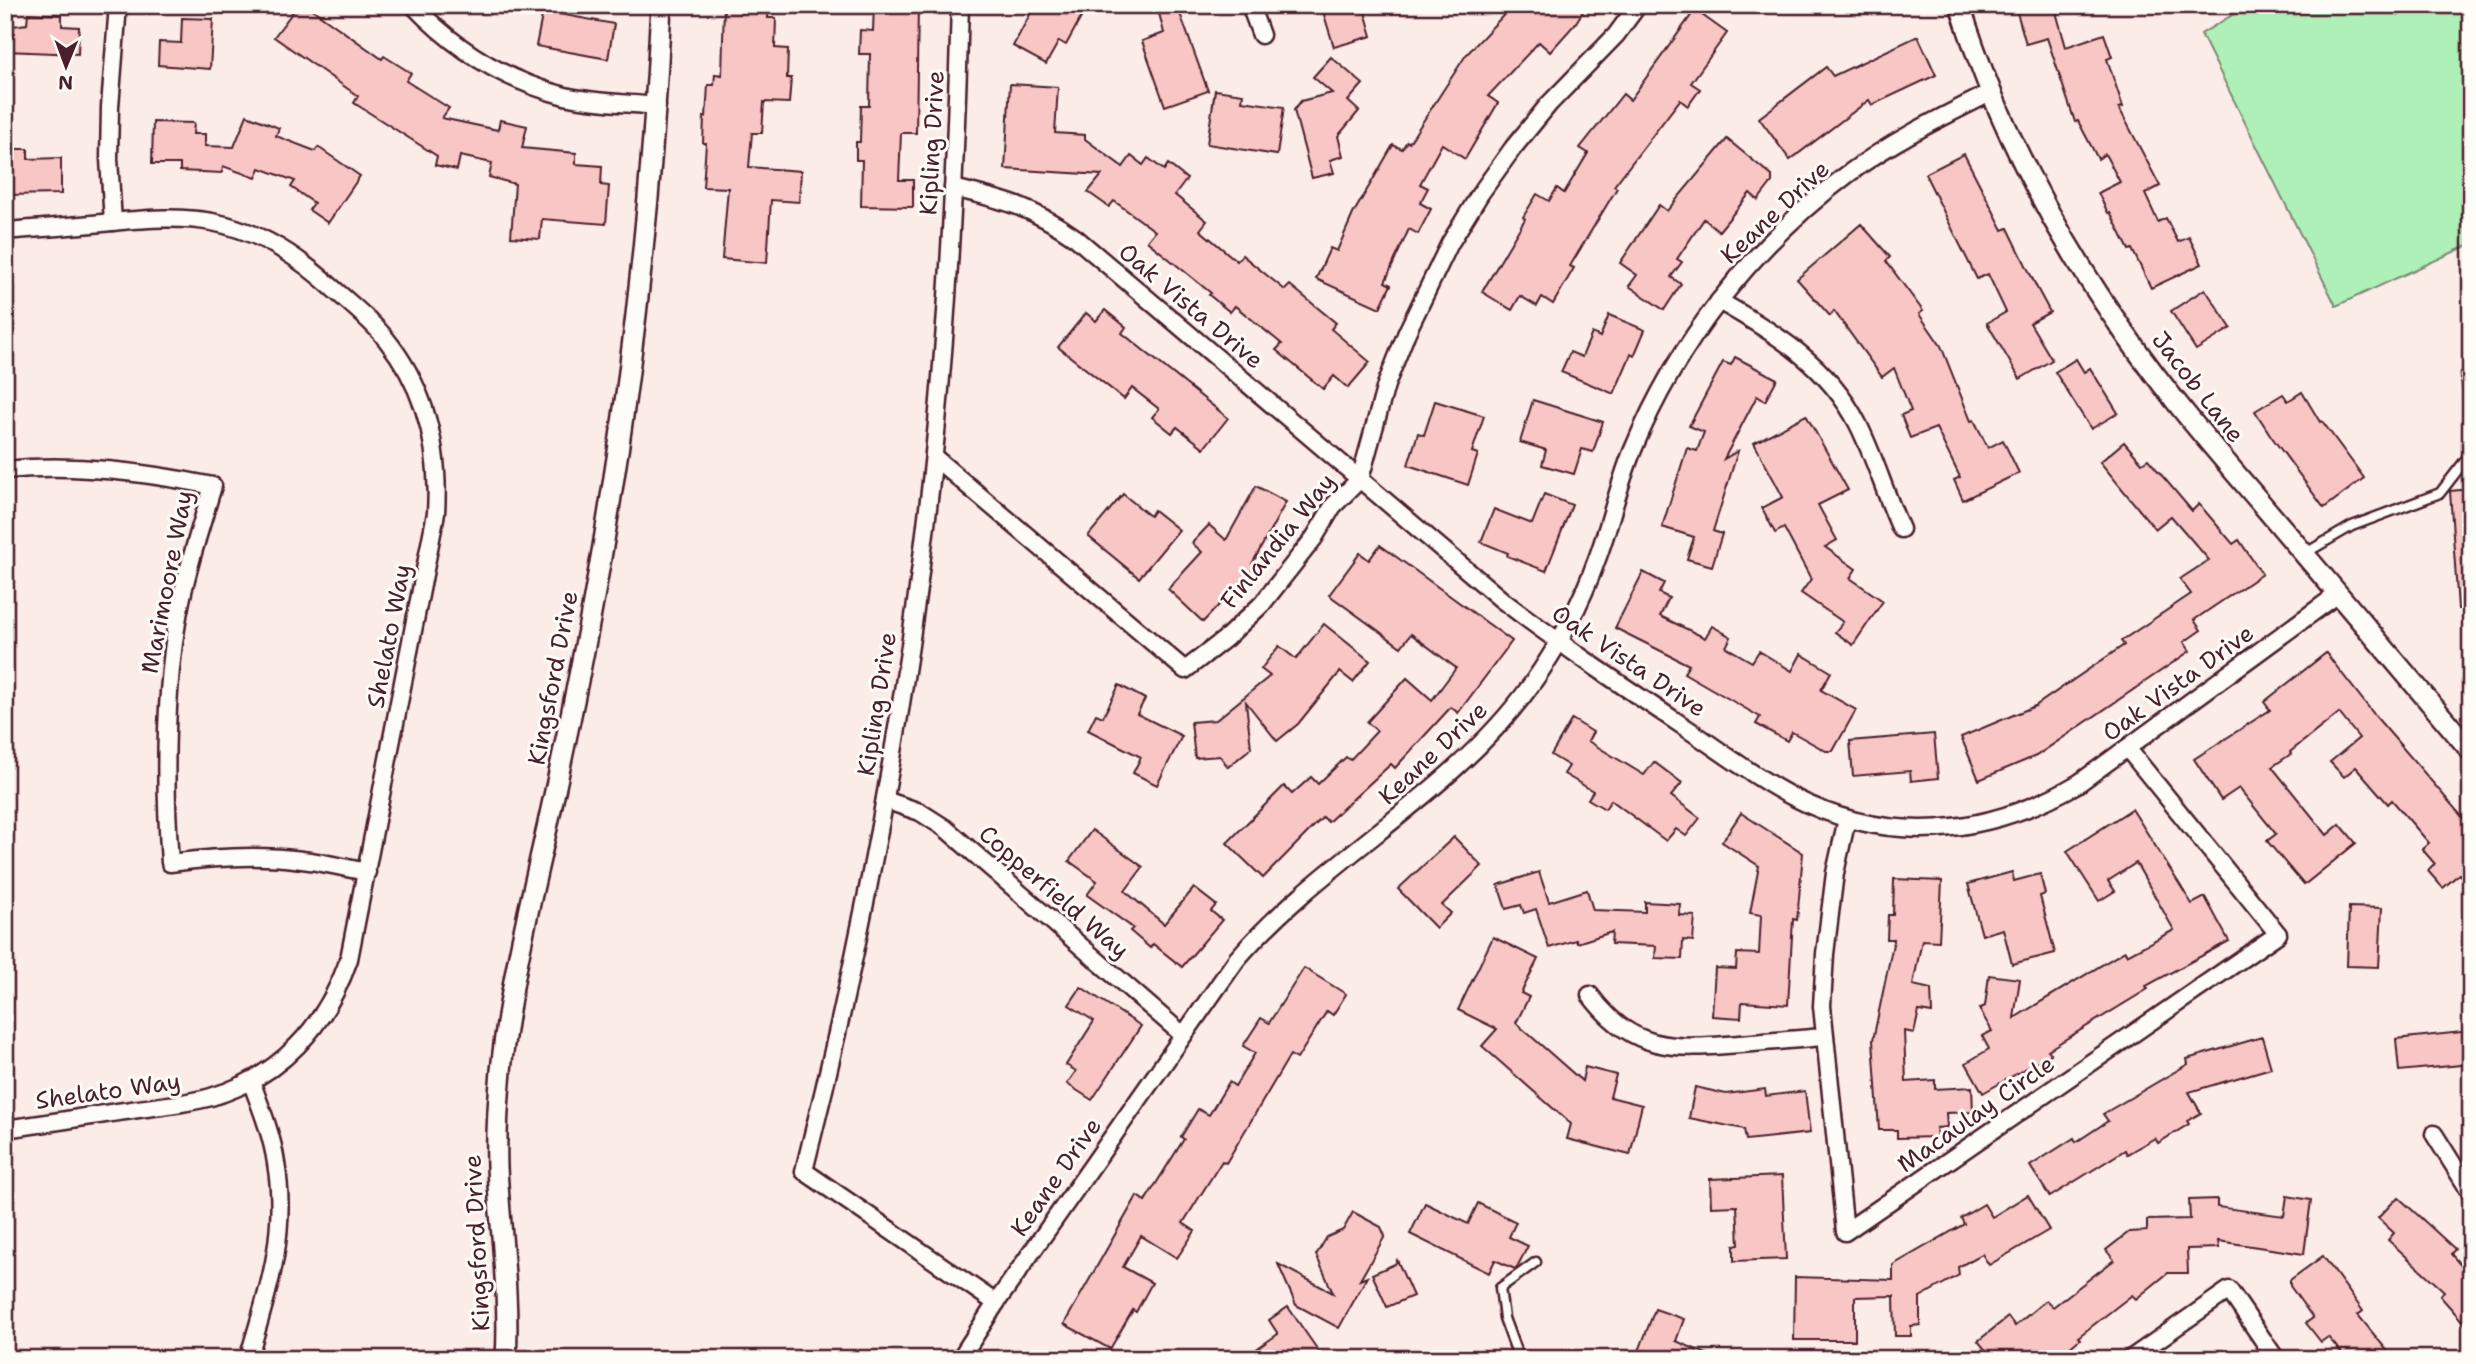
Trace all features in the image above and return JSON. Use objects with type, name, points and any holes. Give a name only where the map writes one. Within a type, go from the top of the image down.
[{"type":"street","points":[[113,222],[109,159],[110,107],[118,5]]},
{"type":"street","name":"Kingsford Drive","points":[[506,1359],[506,1264],[497,1168],[501,1068],[521,944],[561,766],[595,591],[635,327],[657,106],[662,5]]},
{"type":"street","name":"Kipling Drive","points":[[960,5],[954,188],[945,332],[933,457],[903,692],[861,927],[804,1171],[996,1303]]},
{"type":"street","points":[[1250,5],[1261,35]]},
{"type":"street","name":"Finlandia Way","points":[[933,457],[1185,670],[1225,639],[1262,604],[1314,538],[1333,506],[1360,479],[1386,385],[1411,321],[1450,243],[1513,148],[1549,104],[1616,35],[1638,5]]},
{"type":"street","name":"Jacob Lane","points":[[1960,5],[1992,92],[2025,165],[2090,282],[2127,337],[2180,408],[2471,751]]},
{"type":"street","points":[[414,6],[432,25],[468,53],[522,82],[566,96],[657,106]]},
{"type":"street","name":"Keane Drive","points":[[960,1359],[996,1303],[1250,943],[1278,915],[1475,751],[1532,684],[1559,643],[1577,608],[1597,560],[1632,454],[1650,413],[1682,354],[1719,300],[1764,247],[1813,201],[1849,173],[1925,125],[1992,92]]},
{"type":"street","name":"Oak Vista Drive","points":[[954,188],[1034,211],[1076,238],[1502,600],[1559,643],[1776,788],[1818,809],[1847,819],[1894,828],[1923,830],[1968,826],[1996,820],[2053,798],[2079,783],[2337,594]]},
{"type":"street","name":"Shelato Way","points":[[5,231],[152,218],[183,218],[225,225],[275,244],[315,271],[374,326],[404,363],[429,420],[438,482],[436,513],[349,959],[327,1010],[292,1052],[237,1088],[198,1100],[5,1129]]},
{"type":"street","points":[[1719,300],[1772,331],[1801,353],[1826,379],[1858,423],[1901,529]]},
{"type":"street","name":"Marimoore Way","points":[[5,470],[64,467],[107,469],[171,477],[213,486],[191,558],[170,674],[166,733],[170,863],[217,857],[260,856],[302,860],[366,872]]},
{"type":"street","name":"Macaulay Circle","points":[[1847,819],[1835,873],[1822,1006],[1845,1231],[2278,934],[2127,748]]},
{"type":"street","name":"Copperfield Way","points":[[885,800],[920,812],[945,828],[1184,1035]]},
{"type":"street","points":[[1591,995],[1618,1025],[1656,1044],[1684,1048],[1825,1037]]},
{"type":"street","points":[[248,1359],[269,1292],[281,1220],[276,1161],[251,1081]]},
{"type":"street","points":[[2434,1135],[2471,1193]]},
{"type":"street","points":[[2130,1359],[2229,1290],[2276,1359]]},
{"type":"lane","points":[[2471,366],[2466,375],[2471,412]]},
{"type":"lane","points":[[2304,554],[2352,526],[2440,493],[2471,453]]},
{"type":"lane","points":[[1519,1359],[1504,1318],[1500,1287],[1536,1262]]},
{"type":"green space","points":[[2249,5],[2471,5],[2471,244],[2336,306],[2201,34]]},
{"type":"building","points":[[298,5],[306,5],[382,59],[384,56],[411,73],[406,81],[449,108],[442,118],[498,130],[500,120],[527,126],[522,148],[576,153],[576,164],[602,166],[601,185],[609,186],[606,224],[542,219],[540,239],[511,237],[515,184],[489,177],[492,163],[460,156],[457,170],[435,165],[437,156],[354,103],[358,96],[274,37]]},
{"type":"building","points":[[724,5],[769,5],[768,18],[776,18],[775,48],[788,49],[787,78],[791,78],[789,103],[764,102],[762,133],[752,133],[749,167],[801,171],[799,202],[771,200],[767,263],[722,259],[728,188],[703,187],[706,143],[703,143],[704,117],[708,85],[714,85],[715,74],[722,75]]},
{"type":"building","points":[[874,5],[918,5],[916,133],[901,133],[899,180],[913,180],[913,207],[861,206],[862,160],[856,160],[856,142],[860,142],[861,106],[869,106],[870,54],[859,54],[860,30],[873,31]]},
{"type":"building","points":[[1035,5],[1088,5],[1066,45],[1059,41],[1046,64],[1013,46]]},
{"type":"building","points":[[1157,5],[1177,5],[1208,91],[1165,106],[1142,41],[1164,33]]},
{"type":"building","points":[[1321,5],[1363,5],[1372,36],[1334,47]]},
{"type":"building","points":[[1513,5],[1587,5],[1575,24],[1550,52],[1539,42],[1488,96],[1498,103],[1465,159],[1442,144],[1420,184],[1428,188],[1420,203],[1431,209],[1418,234],[1409,229],[1385,282],[1391,285],[1380,308],[1316,279],[1330,248],[1337,251],[1353,214],[1393,145],[1402,149],[1407,141],[1409,143],[1466,55]]},
{"type":"building","points":[[2015,5],[2054,5],[2066,47],[2104,34],[2112,57],[2107,59],[2123,107],[2119,108],[2160,186],[2145,194],[2158,222],[2166,218],[2178,242],[2189,237],[2202,264],[2151,288],[2132,249],[2129,250],[2098,193],[2120,182],[2105,154],[2098,159],[2078,121],[2075,122],[2047,38],[2026,44]]},
{"type":"building","points":[[1695,10],[1727,33],[1691,83],[1700,89],[1688,106],[1680,100],[1614,186],[1617,188],[1570,266],[1574,268],[1553,304],[1542,297],[1537,306],[1520,296],[1512,310],[1482,292],[1537,194],[1549,201],[1557,188],[1564,193],[1588,153],[1580,148],[1623,94],[1630,100]]},
{"type":"building","points":[[543,11],[614,24],[608,59],[536,46]]},
{"type":"building","points":[[28,13],[62,15],[62,26],[79,27],[78,54],[5,51],[5,27],[27,24]]},
{"type":"building","points":[[182,18],[213,19],[210,69],[158,65],[159,42],[181,43]]},
{"type":"building","points":[[1918,36],[1936,75],[1872,105],[1869,100],[1790,160],[1759,118],[1826,67],[1833,76]]},
{"type":"building","points":[[1331,57],[1363,84],[1348,101],[1359,111],[1338,136],[1343,156],[1330,160],[1334,173],[1312,178],[1294,110],[1301,101],[1332,93],[1313,77]]},
{"type":"building","points":[[1010,84],[1058,87],[1055,133],[1085,135],[1085,139],[1123,167],[1131,156],[1143,165],[1148,158],[1164,170],[1168,164],[1187,179],[1175,195],[1207,221],[1200,230],[1237,261],[1242,255],[1285,290],[1290,285],[1336,323],[1331,329],[1370,362],[1348,388],[1334,376],[1323,389],[1276,350],[1282,344],[1235,306],[1230,312],[1147,241],[1155,231],[1114,201],[1109,207],[1088,192],[1102,175],[1005,169]]},
{"type":"building","points":[[1215,90],[1243,94],[1242,101],[1284,107],[1277,155],[1207,144]]},
{"type":"building","points":[[247,115],[279,128],[276,136],[315,151],[318,147],[360,176],[328,223],[309,210],[314,203],[291,187],[295,181],[260,168],[256,178],[223,166],[222,173],[180,171],[180,164],[152,164],[153,122],[194,123],[193,134],[205,134],[205,146],[234,147]]},
{"type":"building","points":[[1727,139],[1772,176],[1772,182],[1758,200],[1750,193],[1719,231],[1704,219],[1677,259],[1682,262],[1671,277],[1681,284],[1664,310],[1629,286],[1637,275],[1620,263],[1659,205],[1667,211]]},
{"type":"building","points":[[5,149],[28,149],[28,159],[61,158],[61,194],[5,195]]},
{"type":"building","points":[[1964,154],[2003,230],[2008,228],[2050,312],[2030,323],[2052,360],[2020,379],[1987,323],[2006,312],[1988,274],[1977,279],[1925,174]]},
{"type":"building","points":[[1861,224],[1890,257],[1886,261],[1923,311],[1919,314],[1941,346],[1971,421],[1974,420],[1988,448],[2003,440],[2019,473],[1963,500],[1954,480],[1960,477],[1936,428],[1910,438],[1901,415],[1911,411],[1894,368],[1882,377],[1834,311],[1830,316],[1797,279]]},
{"type":"building","points":[[2205,289],[2231,328],[2196,350],[2171,311]]},
{"type":"building","points":[[1105,310],[1126,327],[1122,333],[1228,418],[1204,448],[1177,427],[1172,433],[1152,417],[1159,409],[1132,388],[1124,399],[1058,347],[1086,313],[1096,321]]},
{"type":"building","points":[[1609,315],[1645,330],[1634,356],[1631,354],[1614,394],[1561,372],[1570,352],[1582,357],[1592,333],[1600,337]]},
{"type":"building","points":[[1735,357],[1777,379],[1765,401],[1757,396],[1724,459],[1738,451],[1713,531],[1722,534],[1712,566],[1687,559],[1694,537],[1662,527],[1687,448],[1697,451],[1704,432],[1689,426],[1723,362],[1731,365]]},
{"type":"building","points":[[2076,359],[2084,372],[2090,368],[2118,413],[2091,429],[2055,372]]},
{"type":"building","points":[[2302,392],[2320,422],[2322,421],[2364,478],[2324,508],[2255,411],[2283,394],[2288,401]]},
{"type":"building","points":[[1533,400],[1603,422],[1593,452],[1582,449],[1574,474],[1542,465],[1546,450],[1520,442]]},
{"type":"building","points":[[1435,401],[1484,416],[1472,452],[1478,454],[1468,485],[1408,465],[1418,433],[1424,435]]},
{"type":"building","points":[[1806,415],[1848,490],[1818,505],[1837,540],[1825,547],[1856,569],[1850,578],[1883,601],[1853,645],[1835,632],[1843,622],[1801,593],[1811,579],[1784,528],[1775,533],[1762,508],[1783,497],[1754,443]]},
{"type":"building","points":[[2124,442],[2142,463],[2148,459],[2192,511],[2199,504],[2233,544],[2239,540],[2262,574],[2194,620],[2201,630],[2184,642],[2190,651],[2036,756],[1979,780],[1961,737],[2035,706],[2124,645],[2121,641],[2191,594],[2180,579],[2209,560],[2171,516],[2155,529],[2100,462]]},
{"type":"building","points":[[1256,486],[1286,502],[1252,564],[1255,567],[1203,622],[1168,589],[1202,552],[1192,543],[1209,525],[1226,540]]},
{"type":"building","points":[[2471,489],[2471,609],[2458,609],[2450,491]]},
{"type":"building","points":[[1123,494],[1150,516],[1154,510],[1179,530],[1139,578],[1088,536]]},
{"type":"building","points":[[1544,494],[1572,505],[1546,571],[1507,556],[1508,553],[1481,542],[1494,509],[1532,524]]},
{"type":"building","points":[[1380,545],[1512,641],[1458,713],[1451,707],[1395,768],[1391,764],[1328,822],[1323,817],[1263,878],[1227,843],[1284,786],[1292,794],[1311,777],[1318,784],[1346,757],[1350,760],[1377,731],[1367,722],[1407,678],[1432,700],[1456,668],[1411,634],[1401,647],[1329,595],[1360,553],[1369,560]]},
{"type":"building","points":[[1643,572],[1664,583],[1659,593],[1669,598],[1660,616],[1705,638],[1712,626],[1731,637],[1726,647],[1752,662],[1759,651],[1792,671],[1801,654],[1831,672],[1821,690],[1856,710],[1833,751],[1826,751],[1792,732],[1787,741],[1756,724],[1760,717],[1684,673],[1689,665],[1615,628]]},
{"type":"building","points":[[1324,624],[1370,661],[1353,682],[1340,672],[1298,724],[1277,741],[1246,702],[1251,748],[1228,767],[1220,756],[1195,758],[1191,722],[1216,720],[1270,676],[1261,669],[1279,646],[1296,659]]},
{"type":"building","points":[[2326,653],[2377,718],[2471,827],[2471,888],[2459,874],[2443,888],[2428,871],[2435,864],[2422,849],[2429,843],[2392,800],[2388,804],[2356,767],[2344,777],[2330,762],[2359,738],[2339,713],[2272,767],[2327,835],[2340,824],[2356,843],[2304,885],[2267,841],[2276,834],[2239,788],[2221,800],[2194,759],[2270,710],[2264,702]]},
{"type":"building","points":[[1119,685],[1145,699],[1137,714],[1182,736],[1157,785],[1133,773],[1141,757],[1088,730],[1096,714],[1103,717]]},
{"type":"building","points":[[1572,719],[1593,732],[1588,741],[1644,775],[1654,762],[1682,783],[1671,796],[1700,818],[1686,836],[1676,829],[1666,841],[1611,800],[1605,809],[1588,799],[1593,791],[1564,774],[1569,766],[1551,755]]},
{"type":"building","points":[[1934,734],[1938,778],[1911,781],[1910,771],[1853,776],[1850,741]]},
{"type":"building","points":[[2132,809],[2192,904],[2205,897],[2229,941],[2146,986],[2148,989],[2048,1050],[2051,1054],[1983,1093],[1966,1063],[1989,1049],[1982,1036],[1992,1031],[1979,1009],[1985,1006],[1989,975],[2020,979],[2014,1018],[2125,951],[2127,955],[2174,930],[2136,863],[2108,881],[2115,891],[2099,901],[2067,851]]},
{"type":"building","points":[[1741,813],[1803,853],[1797,920],[1793,919],[1788,1005],[1742,1002],[1741,1018],[1712,1016],[1715,968],[1736,969],[1737,953],[1759,954],[1761,915],[1750,913],[1759,866],[1722,842]]},
{"type":"building","points":[[1092,830],[1143,867],[1125,891],[1164,924],[1194,888],[1216,905],[1211,911],[1222,920],[1182,967],[1153,944],[1150,948],[1130,931],[1133,928],[1087,895],[1097,881],[1069,861]]},
{"type":"building","points":[[1454,837],[1482,866],[1442,905],[1451,913],[1436,928],[1398,889]]},
{"type":"building","points":[[1539,872],[1549,902],[1587,890],[1593,910],[1645,912],[1645,902],[1680,904],[1679,915],[1695,916],[1693,941],[1683,940],[1682,959],[1655,958],[1656,946],[1611,944],[1612,932],[1549,948],[1536,909],[1524,913],[1521,905],[1506,909],[1498,885]]},
{"type":"building","points":[[2012,872],[2014,881],[2040,874],[2045,894],[2040,896],[2055,953],[2012,964],[2003,929],[1982,935],[1968,884]]},
{"type":"building","points":[[1894,879],[1942,881],[1939,941],[1922,940],[1913,985],[1931,989],[1932,1013],[1919,1011],[1914,1033],[1904,1031],[1906,1082],[1935,1080],[1935,1089],[1972,1087],[1973,1112],[1946,1113],[1947,1127],[1936,1128],[1937,1137],[1897,1138],[1897,1130],[1879,1130],[1873,1040],[1894,939],[1887,939],[1888,915],[1893,915]]},
{"type":"building","points":[[2349,907],[2382,908],[2379,967],[2347,966]]},
{"type":"building","points":[[1493,937],[1538,959],[1521,993],[1529,997],[1516,1023],[1582,1081],[1585,1067],[1616,1075],[1610,1097],[1642,1105],[1630,1155],[1567,1139],[1571,1124],[1482,1046],[1497,1029],[1458,1010]]},
{"type":"building","points":[[1304,968],[1346,994],[1333,1015],[1327,1011],[1297,1059],[1290,1055],[1226,1163],[1222,1161],[1183,1223],[1195,1231],[1177,1258],[1141,1236],[1123,1267],[1152,1283],[1110,1349],[1064,1324],[1137,1196],[1145,1201],[1184,1139],[1181,1137],[1198,1109],[1209,1115],[1229,1082],[1235,1086],[1255,1053],[1243,1046],[1261,1018],[1269,1023]]},
{"type":"building","points":[[1081,987],[1141,1026],[1092,1100],[1067,1084],[1076,1071],[1066,1065],[1094,1021],[1069,1005]]},
{"type":"building","points":[[2471,1031],[2471,1064],[2399,1071],[2396,1039]]},
{"type":"building","points":[[2262,1037],[2271,1068],[2189,1092],[2201,1113],[2187,1121],[2189,1124],[2158,1143],[2155,1138],[2127,1154],[2125,1150],[2050,1197],[2030,1166],[2074,1138],[2076,1142],[2108,1121],[2103,1114],[2188,1064],[2187,1059]]},
{"type":"building","points":[[1695,1087],[1726,1094],[1765,1089],[1766,1096],[1805,1091],[1810,1133],[1746,1140],[1744,1129],[1689,1118]]},
{"type":"building","points":[[1782,1176],[1786,1259],[1734,1261],[1734,1246],[1739,1245],[1737,1206],[1711,1207],[1710,1179]]},
{"type":"building","points":[[2028,1195],[2049,1230],[1989,1265],[1982,1254],[1958,1267],[1959,1275],[1920,1297],[1920,1325],[1911,1326],[1911,1336],[1895,1336],[1894,1296],[1855,1297],[1855,1340],[1794,1340],[1795,1277],[1893,1280],[1893,1265],[1964,1224],[1961,1218],[1984,1204],[1992,1217]]},
{"type":"building","points":[[2287,1196],[2311,1200],[2304,1254],[2218,1241],[2219,1248],[2187,1249],[2188,1273],[2168,1273],[2136,1299],[2132,1295],[2078,1337],[2080,1339],[2056,1359],[1993,1359],[1978,1341],[2008,1317],[2015,1326],[2046,1300],[2053,1307],[2114,1260],[2106,1250],[2129,1232],[2147,1231],[2147,1220],[2190,1219],[2189,1200],[2217,1199],[2217,1207],[2284,1216]]},
{"type":"building","points":[[2398,1197],[2455,1249],[2451,1254],[2471,1277],[2471,1331],[2440,1296],[2444,1291],[2388,1240],[2394,1233],[2378,1218]]},
{"type":"building","points":[[1425,1203],[1468,1224],[1478,1203],[1516,1222],[1509,1237],[1528,1246],[1517,1267],[1515,1269],[1495,1260],[1489,1273],[1410,1234]]},
{"type":"building","points":[[1353,1212],[1381,1227],[1385,1236],[1360,1280],[1367,1277],[1339,1328],[1296,1305],[1278,1264],[1333,1293],[1316,1255],[1327,1237],[1343,1230]]},
{"type":"building","points":[[2323,1256],[2363,1311],[2358,1315],[2394,1359],[2347,1359],[2328,1337],[2321,1342],[2306,1323],[2313,1318],[2290,1286],[2290,1280]]},
{"type":"building","points":[[1397,1260],[1413,1296],[1387,1307],[1372,1274],[1395,1264]]},
{"type":"building","points":[[1288,1307],[1324,1359],[1242,1359],[1278,1334],[1269,1320]]},
{"type":"building","points":[[1655,1309],[1684,1319],[1676,1341],[1718,1359],[1636,1359]]}]
